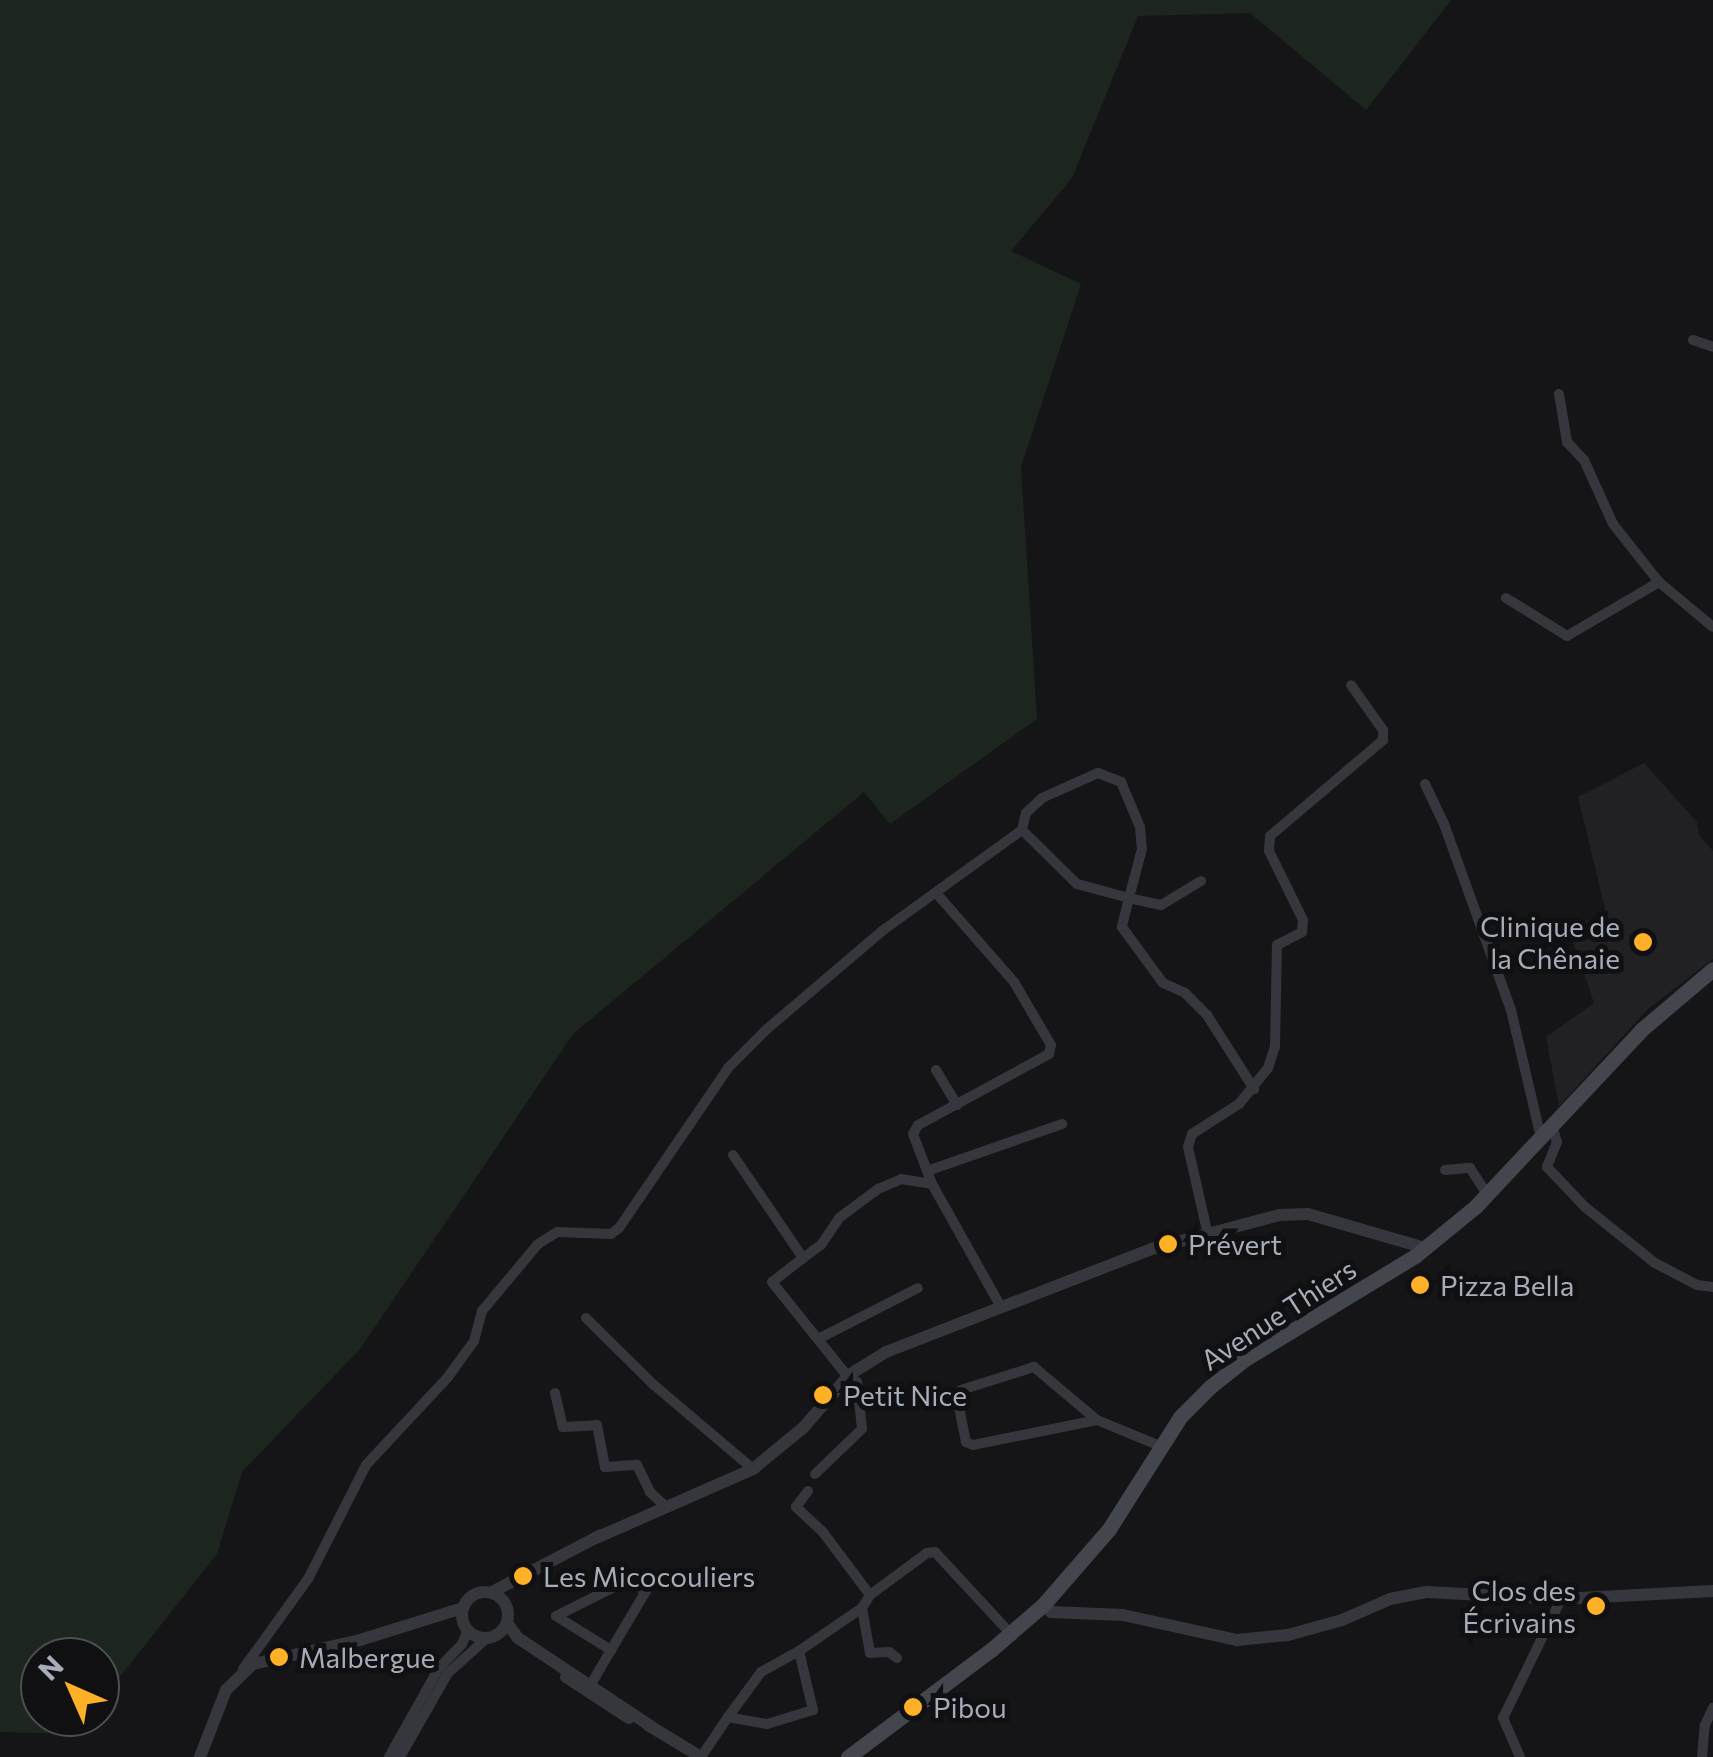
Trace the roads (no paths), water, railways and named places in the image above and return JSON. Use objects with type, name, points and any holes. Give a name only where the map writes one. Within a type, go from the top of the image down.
[{"type":"main road","name":"Avenue Thiers","points":[[848,1757],[1011,1634],[1043,1605],[1109,1529],[1160,1446],[1210,1386],[1245,1359],[1425,1248],[1487,1194],[1641,1030],[1713,969]]},
{"type":"street","points":[[1693,340],[1713,347]]},
{"type":"street","points":[[1559,394],[1567,442],[1584,460],[1613,524],[1659,582],[1713,626]]},
{"type":"street","points":[[1506,598],[1567,636],[1659,582]]},
{"type":"street","points":[[1208,1235],[1188,1147],[1192,1134],[1254,1089],[1276,1047],[1277,945],[1302,932],[1303,920],[1269,851],[1270,836],[1384,740],[1384,730],[1351,684]]},
{"type":"street","points":[[200,1757],[226,1690],[308,1579],[366,1465],[457,1365],[474,1341],[482,1312],[507,1277],[538,1244],[557,1232],[610,1234],[619,1228],[728,1068],[810,989],[1022,830],[1026,812],[1042,798],[1098,773],[1112,775],[1121,782],[1140,827],[1142,849],[1122,927],[1129,942],[1163,983],[1185,993],[1207,1014],[1254,1089]]},
{"type":"street","points":[[1424,784],[1444,824],[1511,1010],[1546,1132],[1558,1133],[1547,1167],[1586,1207],[1655,1262],[1697,1285],[1713,1287]]},
{"type":"street","points":[[1022,830],[1077,884],[1161,905],[1201,881]]},
{"type":"street","points":[[936,894],[1014,982],[1051,1046],[1049,1054],[918,1125],[914,1134],[932,1184],[1000,1303]]},
{"type":"street","points":[[936,1070],[956,1105]]},
{"type":"street","points":[[930,1170],[1062,1124]]},
{"type":"street","points":[[733,1156],[803,1258]]},
{"type":"street","points":[[1445,1170],[1470,1168],[1487,1194]]},
{"type":"street","points":[[816,1474],[862,1429],[858,1382],[846,1374],[772,1282],[821,1245],[839,1218],[878,1189],[901,1179],[932,1184]]},
{"type":"street","points":[[389,1757],[439,1668],[462,1644],[471,1596],[498,1597],[517,1579],[664,1503],[750,1465],[803,1428],[846,1374],[886,1352],[1000,1303],[1152,1248],[1280,1215],[1308,1214],[1425,1248]]},
{"type":"street","points":[[1379,1236],[1392,1246],[1402,1264]]},
{"type":"street","points":[[818,1339],[918,1288]]},
{"type":"street","points":[[586,1318],[654,1385],[750,1465]]},
{"type":"street","points":[[1097,1420],[974,1445],[966,1442],[957,1398],[961,1390],[1034,1367],[1097,1420],[1160,1446]]},
{"type":"street","points":[[556,1393],[563,1427],[597,1425],[605,1466],[638,1465],[650,1492],[664,1503]]},
{"type":"street","points":[[808,1491],[796,1506],[822,1531],[870,1595]]},
{"type":"street","points":[[498,1597],[507,1623],[518,1638],[652,1727],[682,1752],[701,1757],[762,1672],[862,1608],[870,1595],[934,1552],[1011,1634]]},
{"type":"street","points":[[589,1688],[646,1592],[626,1581],[556,1616],[611,1650]]},
{"type":"street","points":[[1043,1605],[1051,1612],[1123,1614],[1237,1640],[1288,1636],[1342,1620],[1390,1598],[1416,1594],[1561,1598],[1713,1591]]},
{"type":"street","points":[[1520,1757],[1502,1718],[1561,1598]]},
{"type":"street","points":[[862,1608],[870,1652],[889,1652],[897,1658]]},
{"type":"street","points":[[240,1674],[254,1664],[446,1616],[465,1620],[492,1637],[518,1638]]},
{"type":"street","points":[[400,1757],[448,1673],[507,1623]]},
{"type":"street","points":[[728,1717],[767,1724],[814,1710],[798,1651]]},
{"type":"street","points":[[1702,1757],[1705,1726],[1713,1708]]},
{"type":"place","name":"Clinique de la Chênaie","points":[[1643,942]]},
{"type":"place","name":"Prévert","points":[[1168,1244]]},
{"type":"place","name":"Pizza Bella","points":[[1420,1285]]},
{"type":"place","name":"Petit Nice","points":[[823,1395]]},
{"type":"place","name":"Les Micocouliers","points":[[523,1576]]},
{"type":"place","name":"Clos des Écrivains","points":[[1596,1606]]},
{"type":"place","name":"Malbergue","points":[[279,1657]]},
{"type":"place","name":"Pibou","points":[[913,1707]]}]
